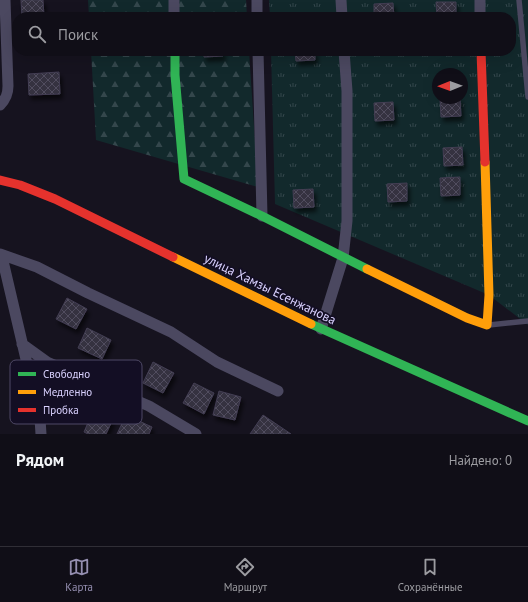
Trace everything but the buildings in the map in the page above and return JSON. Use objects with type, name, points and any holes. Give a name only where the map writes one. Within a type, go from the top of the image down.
[{"type":"street","points":[[0,105],[8,94],[5,0]]},
{"type":"street","points":[[174,0],[174,12]]},
{"type":"street","points":[[256,0],[257,12]]},
{"type":"street","points":[[342,0],[342,12]]},
{"type":"street","points":[[480,0],[480,12]]},
{"type":"street","points":[[175,56],[175,75],[184,179],[467,318],[487,325],[489,295],[481,56]]},
{"type":"street","points":[[258,56],[262,216]]},
{"type":"street","points":[[321,329],[343,258],[347,221],[347,90],[344,56]]},
{"type":"street","name":"улица Хамзы Есенжанова","points":[[0,180],[20,185],[55,199],[321,329],[528,421]]},
{"type":"street","points":[[0,255],[3,261],[10,298],[26,360]]},
{"type":"street","points":[[0,255],[37,267],[171,332],[217,362],[278,392]]},
{"type":"street","points":[[22,344],[44,360]]},
{"type":"street","points":[[142,403],[196,434]]},
{"type":"street","points":[[40,424],[41,434]]},
{"type":"lane","points":[[519,0],[528,97]]},
{"type":"lane","points":[[487,325],[528,321]]},
{"type":"green space","points":[[88,0],[246,0],[247,12],[89,12]]},
{"type":"green space","points":[[269,0],[528,0],[528,325],[489,295],[275,204],[271,56],[516,56],[516,12],[270,12]]},
{"type":"green space","points":[[91,56],[249,56],[258,187],[96,140]]},
{"type":"traffic: fast","points":[[175,56],[175,75],[184,179],[262,216],[367,269]]},
{"type":"traffic: fast","points":[[311,324],[528,421]]},
{"type":"traffic: slow","points":[[367,269],[467,318],[487,325],[489,295],[485,162]]},
{"type":"traffic: slow","points":[[173,257],[311,324]]},
{"type":"traffic: jam","points":[[481,56],[485,162]]},
{"type":"traffic: jam","points":[[0,180],[20,185],[55,199],[173,257]]}]
